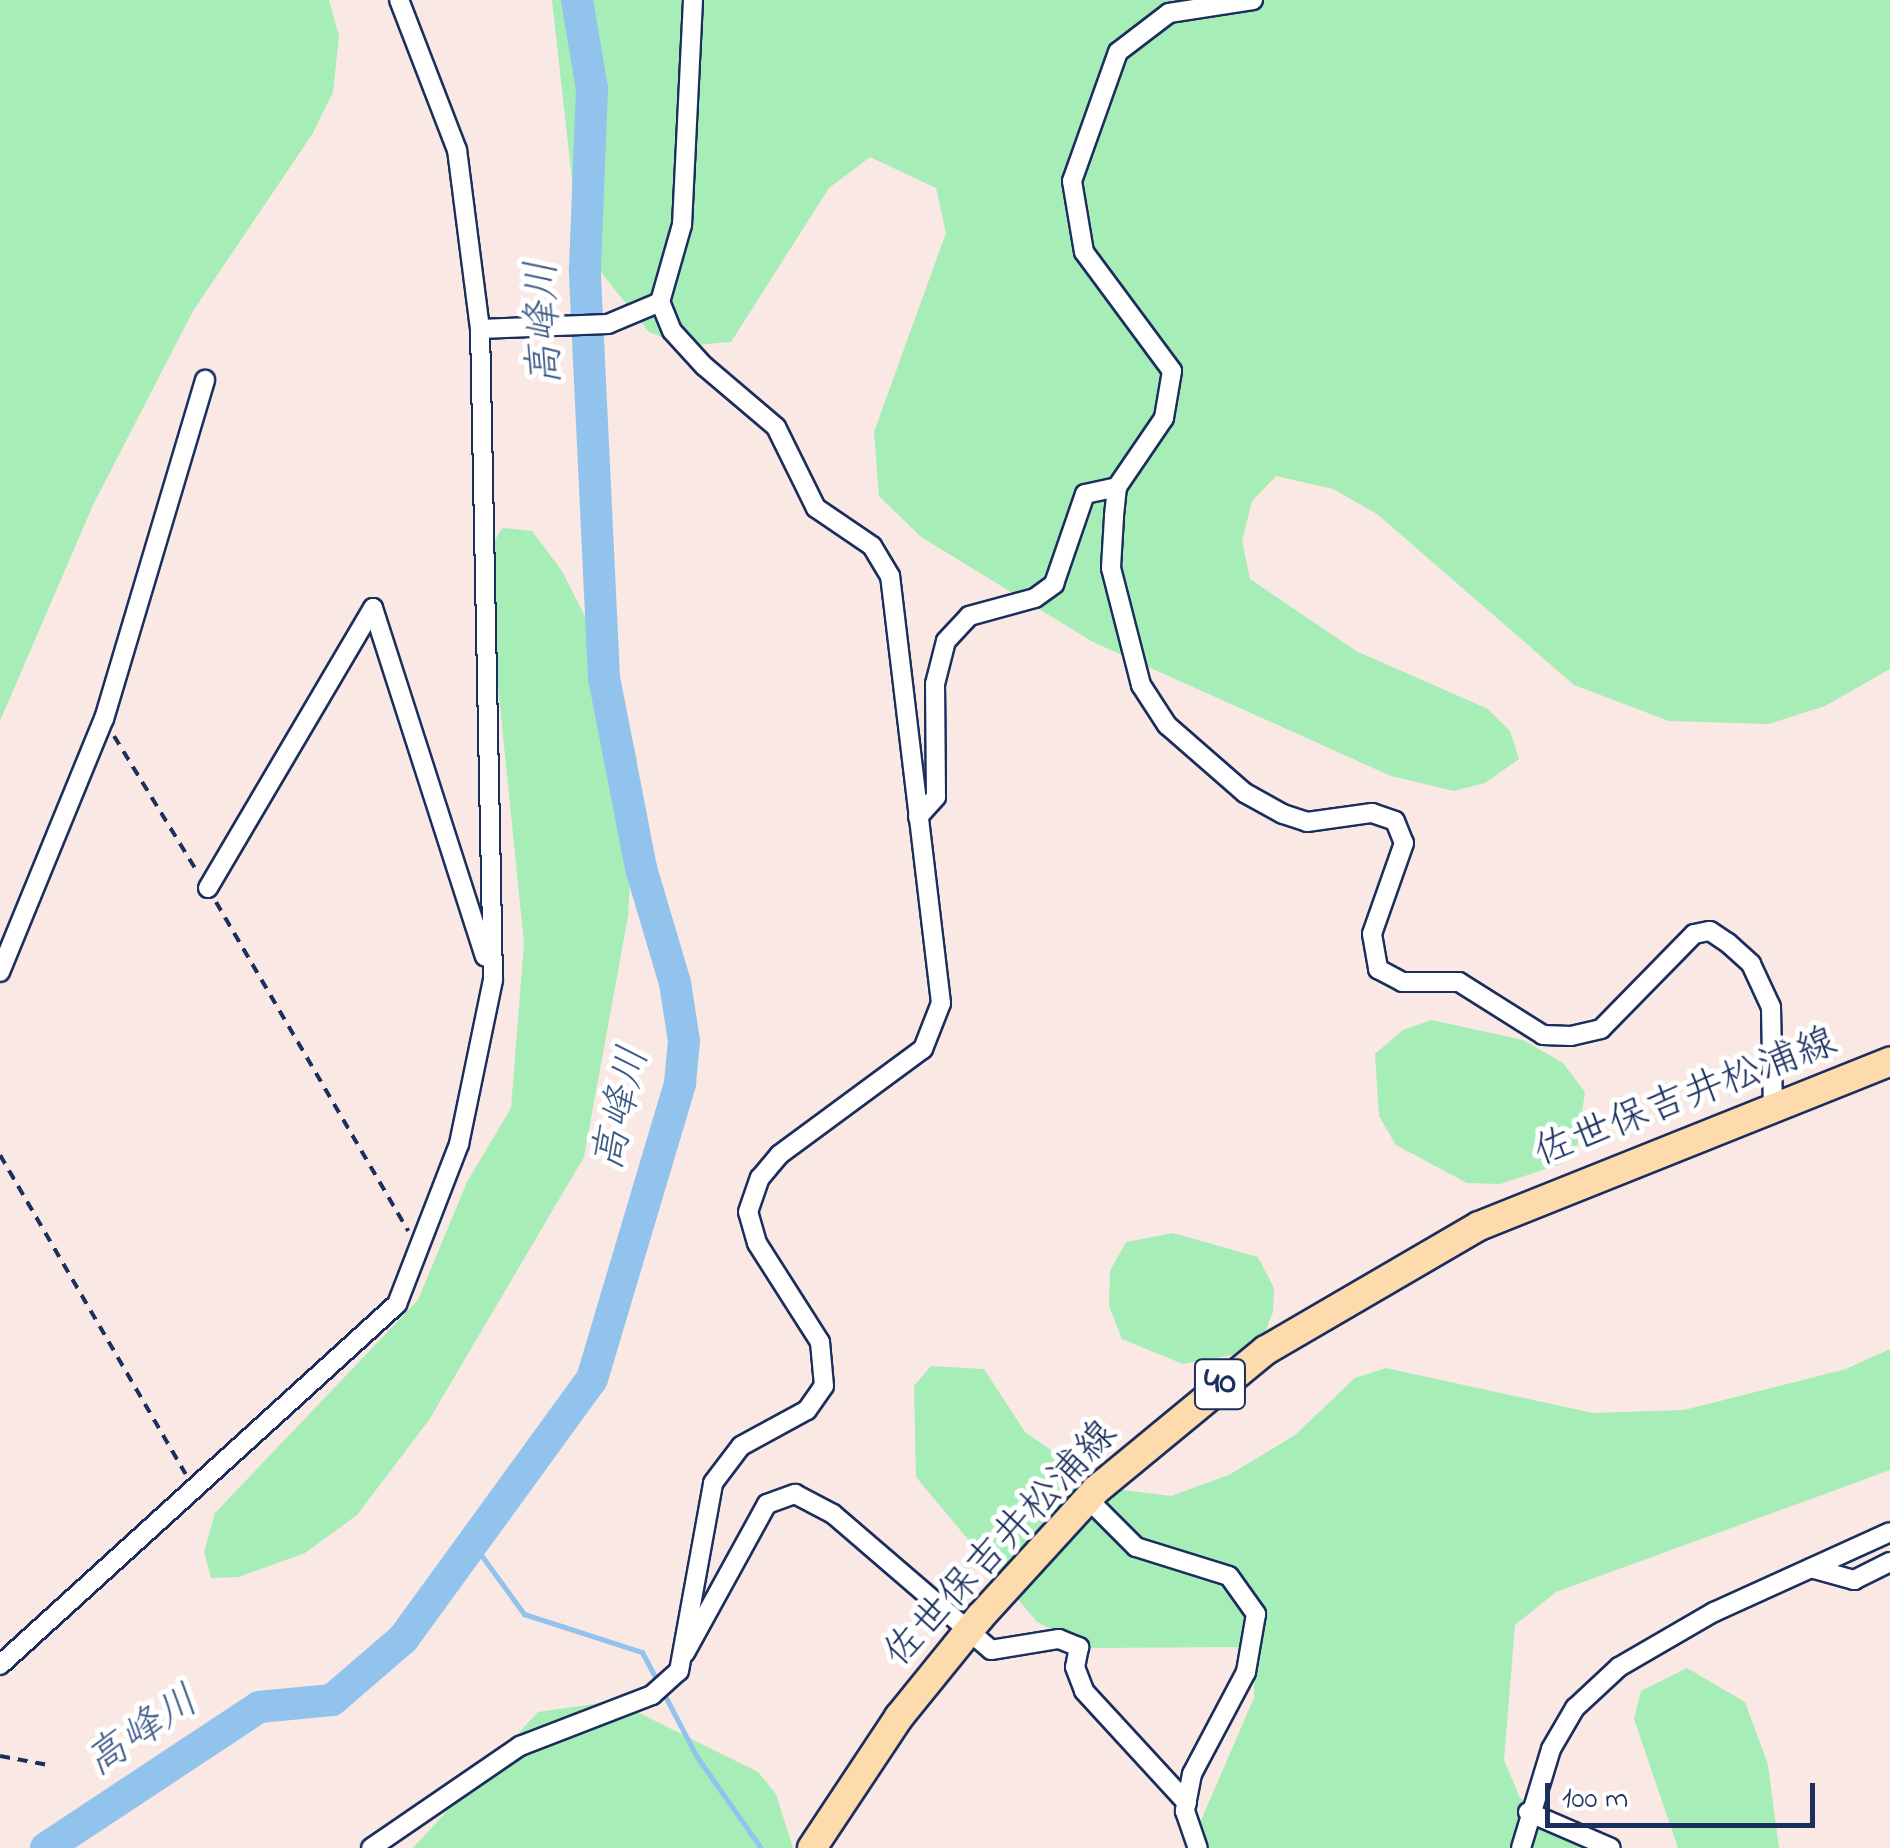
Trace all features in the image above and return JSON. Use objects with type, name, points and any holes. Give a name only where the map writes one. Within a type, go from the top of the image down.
[{"type":"main road","name":"佐世保吉井松浦線","points":[[812,1848],[899,1716],[966,1634],[1088,1500],[1216,1387],[1381,1280],[1527,1204],[1888,1066]]},
{"type":"street","points":[[0,1665],[397,1304],[422,1255],[459,1144],[492,980],[480,329],[457,150],[399,0]]},
{"type":"street","points":[[685,1653],[682,1631],[713,1483],[741,1446],[807,1410],[824,1386],[820,1342],[757,1243],[748,1212],[760,1178],[779,1154],[923,1049],[936,1029],[941,1003],[890,576],[872,546],[816,508],[776,427],[704,366],[672,331],[660,302],[682,225],[693,0]]},
{"type":"street","points":[[1253,0],[1169,13],[1118,52],[1072,182],[1084,252],[1172,371],[1164,418],[1117,487],[1111,568],[1141,684],[1166,725],[1282,814],[1307,822],[1372,813],[1394,821],[1404,843],[1372,934],[1378,969],[1402,982],[1459,982],[1543,1035],[1571,1036],[1601,1029],[1694,934],[1710,931],[1751,964],[1771,1007],[1773,1109]]},
{"type":"street","points":[[480,329],[608,324],[660,302]]},
{"type":"street","points":[[0,972],[104,719],[205,380]]},
{"type":"street","points":[[918,817],[936,798],[935,684],[946,641],[969,616],[1035,598],[1054,584],[1084,494],[1117,487]]},
{"type":"street","points":[[208,888],[373,608],[381,611],[492,980]]},
{"type":"street","points":[[371,1848],[520,1746],[652,1695],[668,1683],[768,1504],[794,1494],[833,1514],[966,1634],[990,1650],[1059,1639],[1079,1648],[1075,1667],[1084,1690],[1187,1802]]},
{"type":"street","points":[[1088,1500],[1136,1546],[1229,1576],[1256,1614],[1246,1672],[1192,1774],[1187,1802],[1198,1848]]},
{"type":"street","points":[[1521,1848],[1528,1812],[1575,1708],[1619,1667],[1811,1568],[1890,1532]]},
{"type":"street","points":[[1811,1568],[1854,1580],[1890,1562]]},
{"type":"street","points":[[1528,1812],[1612,1848]]},
{"type":"path","points":[[104,719],[208,888],[422,1255]]},
{"type":"path","points":[[0,1156],[194,1487]]},
{"type":"path","points":[[0,1756],[48,1764]]},
{"type":"green space","points":[[0,0],[329,0],[339,36],[333,92],[313,133],[193,311],[93,505],[0,721]]},
{"type":"green space","points":[[552,0],[1890,0],[1890,669],[1825,706],[1769,724],[1669,721],[1574,685],[1377,514],[1333,489],[1276,476],[1252,501],[1242,541],[1250,579],[1356,651],[1488,709],[1510,731],[1519,759],[1485,783],[1454,791],[1391,776],[1093,642],[921,537],[879,496],[874,432],[946,233],[936,188],[870,157],[829,188],[731,342],[684,346],[649,332],[603,275],[575,207]]},
{"type":"green space","points":[[502,528],[532,531],[562,571],[618,682],[637,759],[628,916],[584,1157],[429,1420],[357,1515],[305,1553],[239,1577],[211,1578],[204,1552],[215,1513],[418,1300],[467,1182],[511,1108],[524,943],[485,557]]},
{"type":"green space","points":[[1432,1020],[1523,1040],[1563,1063],[1585,1092],[1577,1147],[1561,1164],[1500,1184],[1467,1183],[1396,1145],[1379,1116],[1375,1054],[1403,1030]]},
{"type":"green space","points":[[1173,1233],[1258,1257],[1274,1288],[1273,1312],[1264,1335],[1243,1353],[1183,1364],[1122,1339],[1109,1306],[1110,1271],[1126,1242]]},
{"type":"green space","points":[[1890,1349],[1890,1470],[1556,1592],[1515,1625],[1504,1760],[1520,1798],[1588,1848],[1189,1848],[1254,1698],[1254,1666],[1239,1647],[1090,1648],[1037,1622],[916,1477],[914,1386],[931,1366],[984,1369],[1025,1432],[1106,1488],[1171,1496],[1229,1475],[1295,1435],[1355,1378],[1386,1368],[1593,1413],[1684,1410],[1846,1369]]},
{"type":"green space","points":[[1687,1668],[1745,1702],[1768,1765],[1779,1848],[1678,1848],[1634,1719],[1641,1691]]},
{"type":"green space","points":[[615,1701],[758,1772],[776,1794],[793,1848],[413,1848],[538,1712]]},
{"type":"waterway","name":"高峰川","points":[[46,1848],[259,1707],[332,1700],[403,1639],[592,1379],[680,1083],[684,1041],[675,983],[641,868],[604,678],[585,269],[592,89],[577,0]]},
{"type":"waterway","points":[[476,1548],[524,1614],[642,1652],[697,1757],[761,1848]]}]
